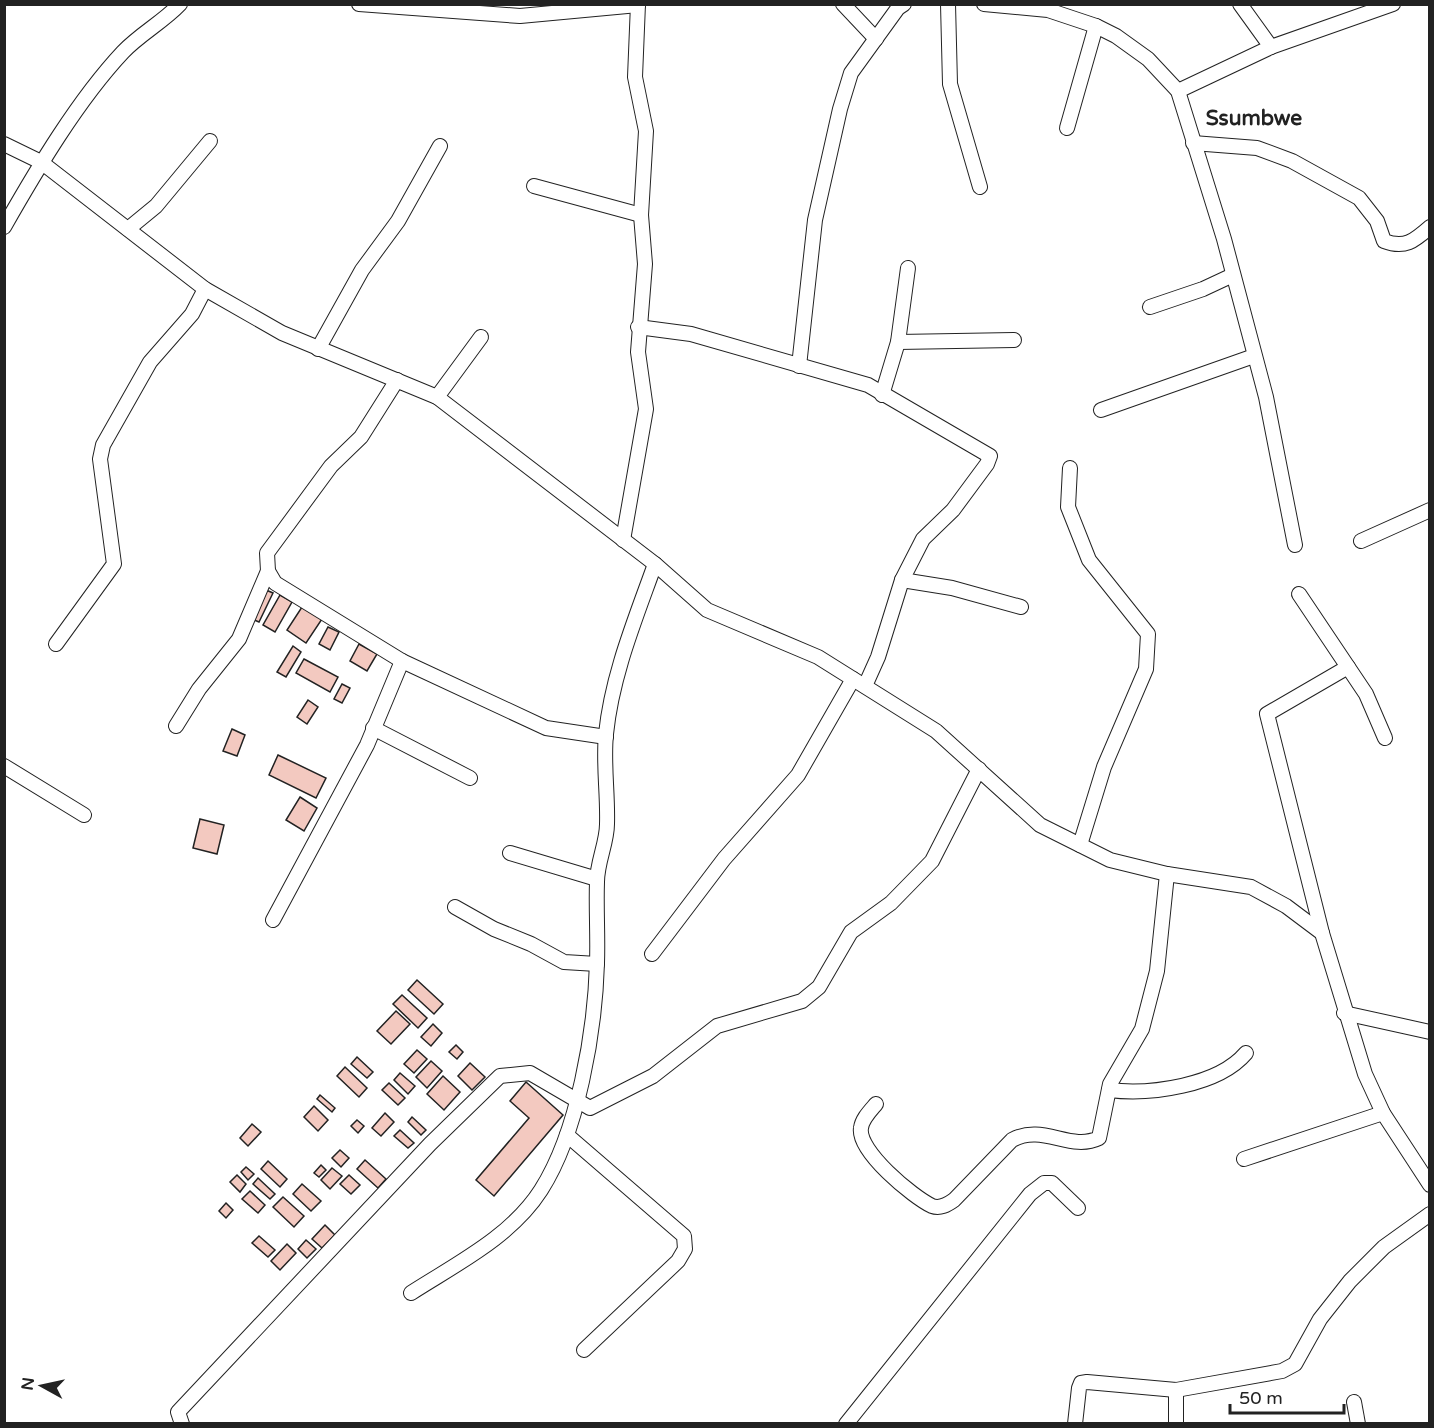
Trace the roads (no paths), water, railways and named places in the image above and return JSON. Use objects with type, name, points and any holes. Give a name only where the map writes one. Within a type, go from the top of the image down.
[{"type":"street","points":[[4,227],[41,162],[124,52],[180,4]]},
{"type":"street","points":[[359,4],[520,16],[638,5],[635,77],[646,131],[641,215],[645,264],[638,327],[638,352],[646,409],[623,540]]},
{"type":"street","points":[[843,4],[876,39]]},
{"type":"street","points":[[799,366],[815,220],[840,109],[851,73],[898,8],[904,4]]},
{"type":"street","points":[[948,4],[950,84],[980,187]]},
{"type":"street","points":[[984,4],[1049,7],[1096,26],[1116,36],[1148,59],[1178,90],[1233,275],[1266,397],[1295,545]]},
{"type":"street","points":[[1240,4],[1271,47]]},
{"type":"street","points":[[1178,90],[1271,47],[1394,4]]},
{"type":"street","points":[[1067,128],[1096,26]]},
{"type":"street","points":[[128,229],[156,206],[210,141]]},
{"type":"street","points":[[1193,143],[1257,148],[1292,161],[1359,198],[1377,221],[1384,241],[1397,246],[1411,243],[1430,227]]},
{"type":"street","points":[[4,144],[41,162],[205,289],[282,333],[437,397],[654,564],[707,610],[818,657],[936,730],[1040,825],[1110,860],[1167,874],[1251,887],[1286,906],[1322,933]]},
{"type":"street","points":[[318,349],[362,270],[398,221],[440,146]]},
{"type":"street","points":[[534,186],[641,215]]},
{"type":"street","points":[[882,395],[898,342],[908,268]]},
{"type":"street","points":[[1150,307],[1203,289],[1233,275]]},
{"type":"street","points":[[56,644],[114,564],[114,549],[100,459],[103,445],[150,362],[192,314],[205,289]]},
{"type":"street","points":[[638,327],[691,334],[868,385],[990,456],[987,464],[953,510],[923,539],[902,580],[878,657],[798,775],[724,859],[652,954]]},
{"type":"street","points":[[437,397],[481,337]]},
{"type":"street","points":[[898,342],[1014,340]]},
{"type":"street","points":[[1101,410],[1254,356]]},
{"type":"street","points":[[176,726],[199,690],[239,639],[268,571],[267,553],[331,466],[361,437],[396,381]]},
{"type":"street","points":[[1070,468],[1068,507],[1089,560],[1148,634],[1146,669],[1104,767],[1080,845]]},
{"type":"street","points":[[1361,541],[1430,510]]},
{"type":"street","points":[[411,1293],[487,1244],[515,1220],[540,1191],[558,1160],[567,1135],[577,1101],[593,1010],[597,964],[597,879],[607,827],[606,737],[611,697],[654,564]]},
{"type":"street","points":[[268,571],[275,583],[402,661],[546,728],[606,737]]},
{"type":"street","points":[[902,580],[952,588],[1021,607]]},
{"type":"street","points":[[1299,594],[1365,694],[1385,738]]},
{"type":"street","points":[[273,920],[374,728],[402,661]]},
{"type":"street","points":[[1348,667],[1267,714],[1322,933],[1344,1013],[1365,1074],[1383,1113],[1430,1185]]},
{"type":"street","points":[[374,728],[470,778]]},
{"type":"street","points":[[4,766],[84,815]]},
{"type":"street","points":[[182,1424],[178,1412],[430,1144],[500,1077],[530,1073],[590,1108],[653,1076],[717,1026],[802,1001],[819,987],[851,932],[891,903],[932,861],[979,769]]},
{"type":"street","points":[[510,853],[597,879]]},
{"type":"street","points":[[876,1104],[866,1116],[861,1127],[861,1135],[882,1168],[933,1206],[944,1207],[954,1200],[1012,1140],[1023,1134],[1033,1133],[1086,1144],[1099,1138],[1115,1071],[1142,1029],[1157,971],[1167,874]]},
{"type":"street","points":[[455,907],[494,929],[531,944],[564,962],[597,964]]},
{"type":"street","points":[[1344,1013],[1430,1032]]},
{"type":"street","points":[[1109,1090],[1163,1091],[1220,1072],[1239,1062],[1246,1053]]},
{"type":"street","points":[[1244,1159],[1383,1113]]},
{"type":"street","points":[[567,1135],[684,1236],[685,1249],[678,1261],[584,1350]]},
{"type":"street","points":[[846,1424],[1030,1194],[1044,1183],[1052,1182],[1078,1208]]},
{"type":"street","points":[[1076,1424],[1081,1383],[1176,1390],[1282,1371],[1295,1364],[1320,1319],[1350,1281],[1384,1247],[1430,1214]]},
{"type":"street","points":[[1176,1390],[1176,1424]]},
{"type":"street","points":[[1354,1402],[1358,1424]]},
{"type":"district","name":"Ssumbwe","points":[[1254,118]]}]
